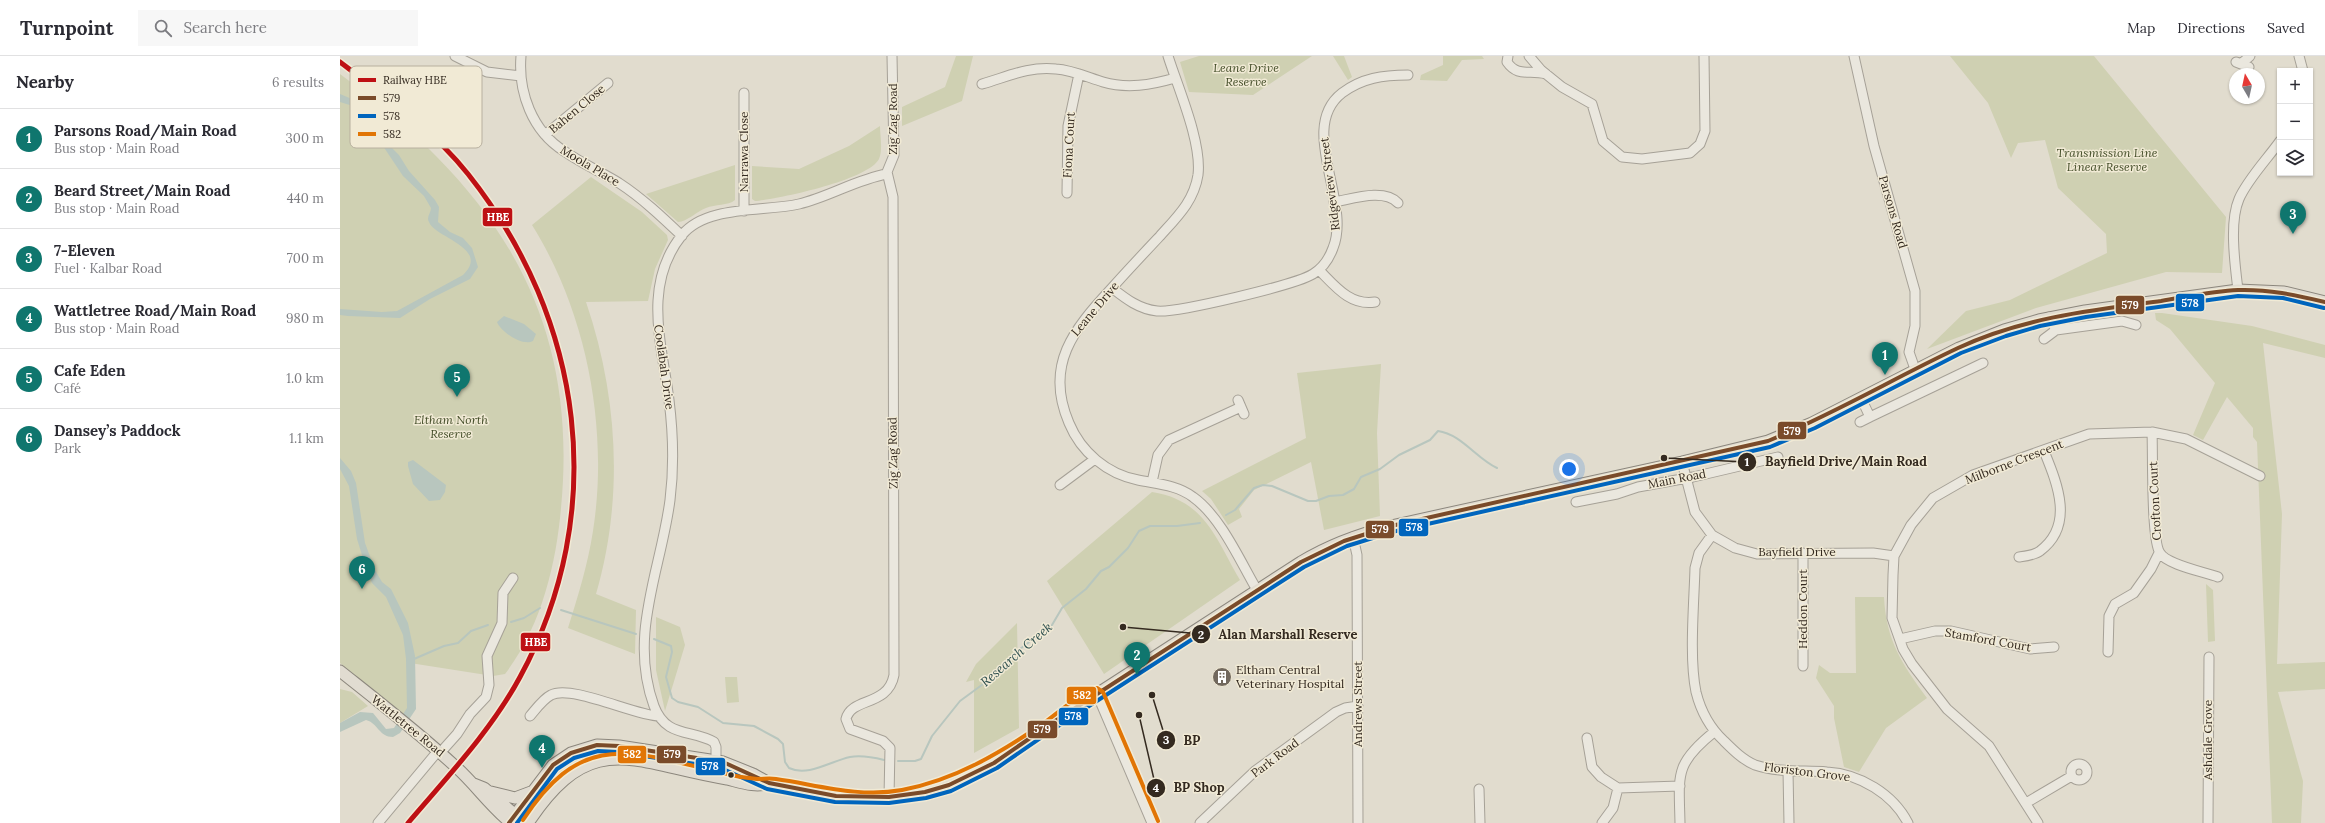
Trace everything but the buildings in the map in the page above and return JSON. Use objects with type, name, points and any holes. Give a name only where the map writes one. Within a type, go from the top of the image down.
[{"type":"main road","name":"Main Road","points":[[514,821],[532,792],[558,761],[571,753],[591,746],[619,746],[716,761],[742,769],[769,783],[836,796],[890,797],[937,789],[973,775],[1007,755],[1097,694],[1313,554],[1353,537],[1391,526],[1682,462],[1772,439],[1812,423],[1915,369],[1972,342],[2004,330],[2049,317],[2238,290],[2284,292],[2325,302]]},
{"type":"main road","name":"Wattletree Road","points":[[341,675],[370,695],[424,739],[474,784],[488,791],[514,821]]},
{"type":"main road","name":"Main Road","points":[[528,823],[545,798],[562,780],[581,768],[613,759],[639,760],[756,785],[769,783]]},
{"type":"main road","points":[[713,777],[716,761]]},
{"type":"main road","name":"Wattletree Road","points":[[474,784],[478,791],[494,808],[514,821]]},
{"type":"main road","points":[[488,791],[515,798],[532,792]]},
{"type":"main road","points":[[494,808],[496,823]]},
{"type":"street","points":[[455,56],[475,66]]},
{"type":"street","name":"Moola Place","points":[[521,56],[521,76],[528,107],[546,135],[564,152],[627,189],[682,236]]},
{"type":"street","name":"Zig Zag Road","points":[[890,797],[890,748],[883,740],[850,729],[846,719],[850,711],[885,694],[892,683],[894,675],[893,197],[887,174],[894,155],[892,56]]},
{"type":"street","name":"Leane Drive","points":[[1168,56],[1197,150],[1198,163],[1196,184],[1191,198],[1179,215],[1112,288],[1073,335],[1065,352],[1061,374],[1061,398],[1068,422],[1080,443],[1095,459],[1122,475],[1178,488],[1203,505],[1222,530],[1257,590]]},
{"type":"street","points":[[1508,56],[1507,62],[1515,71],[1522,73],[1546,74]]},
{"type":"street","points":[[1529,56],[1546,74],[1567,90],[1592,104],[1603,141],[1617,155],[1633,160],[1686,154],[1700,144],[1706,124],[1704,56]]},
{"type":"street","name":"Parsons Road","points":[[1854,56],[1874,146],[1913,284],[1916,318],[1909,352],[1915,369]]},
{"type":"street","points":[[2242,64],[2250,56]]},
{"type":"street","points":[[2298,56],[2302,68]]},
{"type":"street","points":[[982,84],[1012,73],[1034,68],[1056,68],[1108,83],[1129,86],[1151,84],[1175,78]]},
{"type":"street","points":[[482,70],[487,72],[521,76]]},
{"type":"street","name":"Fiona Court","points":[[1067,193],[1068,126],[1079,74]]},
{"type":"street","name":"Ridgeview Street","points":[[1320,270],[1330,255],[1336,241],[1337,227],[1324,133],[1324,119],[1328,107],[1341,94],[1363,81],[1386,75],[1408,75]]},
{"type":"street","name":"Bahen Close","points":[[546,135],[608,83]]},
{"type":"street","name":"Narrawa Close","points":[[744,93],[744,211]]},
{"type":"street","points":[[2238,290],[2233,252],[2237,203],[2243,192],[2277,146]]},
{"type":"street","name":"Coolabah Drive","points":[[659,716],[650,690],[644,640],[648,600],[668,510],[671,484],[670,411],[659,345],[657,314],[665,270],[682,236],[691,227],[708,217],[801,203],[873,177],[887,174]]},
{"type":"street","points":[[1334,202],[1384,196],[1391,197],[1398,203]]},
{"type":"street","points":[[1112,288],[1140,306],[1166,311],[1291,283],[1320,270],[1348,297],[1362,303],[1376,302]]},
{"type":"street","points":[[2049,317],[2056,330]]},
{"type":"street","points":[[2044,339],[2056,330],[2122,321],[2136,325]]},
{"type":"street","points":[[1860,422],[1983,363]]},
{"type":"street","points":[[1861,398],[1870,417]]},
{"type":"street","points":[[1152,482],[1158,455],[1169,440],[1241,407]]},
{"type":"street","name":"Milborne Crescent","points":[[2038,823],[1989,746],[1947,709],[1903,649],[1892,618],[1894,556],[1910,525],[1933,498],[1973,475],[2089,434],[2152,432],[2186,439],[2260,476]]},
{"type":"street","name":"Crofton Court","points":[[2152,432],[2155,534],[2159,553],[2167,560],[2218,577]]},
{"type":"street","points":[[2019,557],[2039,552],[2057,529],[2061,510],[2060,494],[2044,451]]},
{"type":"street","name":"Main Road","points":[[1576,502],[1778,457]]},
{"type":"street","points":[[1060,485],[1095,459]]},
{"type":"street","name":"Bayfield Drive","points":[[1682,462],[1695,512],[1712,535],[1735,548],[1757,554],[1872,553],[1894,556]]},
{"type":"street","name":"Floriston Grove","points":[[1712,535],[1699,553],[1695,568],[1694,669],[1700,706],[1714,732],[1738,755],[1755,764],[1788,772],[1829,772],[1855,777],[1872,785],[1889,798],[1908,823]]},
{"type":"street","name":"Andrews Street","points":[[1353,537],[1357,555],[1358,823]]},
{"type":"street","name":"Heddon Court","points":[[1802,553],[1803,666]]},
{"type":"street","points":[[2108,652],[2109,616],[2115,604],[2134,593],[2151,569],[2159,553]]},
{"type":"street","points":[[378,823],[486,697],[489,685],[487,659],[502,623],[503,593],[514,578]]},
{"type":"street","name":"Stamford Court","points":[[1900,639],[1935,631],[1951,631],[2030,650],[2054,647]]},
{"type":"street","name":"Ashdale Grove","points":[[2208,823],[2209,657]]},
{"type":"street","points":[[530,716],[548,697],[559,693],[612,702],[659,716],[666,724],[675,730],[714,742],[716,747],[716,761]]},
{"type":"street","points":[[1097,694],[1152,823]]},
{"type":"street","name":"Park Road","points":[[1200,823],[1255,771],[1336,712],[1345,708],[1358,706]]},
{"type":"street","points":[[1680,823],[1680,786],[1682,766],[1693,748],[1714,732]]},
{"type":"street","points":[[1587,738],[1592,767],[1601,777],[1618,788],[1680,786]]},
{"type":"street","points":[[1788,772],[1789,823]]},
{"type":"street","points":[[2026,803],[2070,777]]},
{"type":"street","points":[[1602,823],[1613,808],[1618,788]]},
{"type":"street","points":[[1479,789],[1480,823]]},
{"type":"green space","points":[[956,56],[973,56],[962,101],[902,126],[902,107],[945,87]]},
{"type":"green space","name":"Leane Drive Reserve","points":[[1199,56],[1312,56],[1253,95],[1189,92],[1180,62]]},
{"type":"green space","points":[[1333,56],[1344,56],[1352,77],[1348,80]]},
{"type":"green space","points":[[1443,56],[1482,56],[1484,59],[1462,60],[1447,81],[1420,80],[1421,75],[1443,65]]},
{"type":"green space","name":"Transmission Line Linear Reserve","points":[[1950,56],[2094,56],[2226,217],[2222,273],[2166,272],[2036,308],[1927,349],[1966,311],[2010,300],[2107,253],[2106,234],[2058,188],[2045,140],[2018,143],[2011,158],[1988,103]]},
{"type":"green space","name":"Eltham North Reserve","points":[[340,74],[350,82],[350,148],[427,148],[442,162],[482,209],[515,260],[540,314],[556,373],[563,437],[561,508],[559,530],[551,573],[545,595],[528,636],[518,656],[505,674],[493,676],[410,663],[411,705],[405,717],[340,663]]},
{"type":"green space","points":[[880,126],[880,155],[879,159],[871,167],[841,181],[822,187],[783,197],[755,201],[752,199],[752,166],[799,169],[849,146]]},
{"type":"green space","points":[[735,165],[735,200],[729,203],[706,208],[681,222],[678,222],[646,194]]},
{"type":"green space","points":[[591,177],[642,212],[667,235],[668,240],[655,269],[648,301],[586,302],[597,338],[605,374],[611,410],[614,447],[614,484],[611,521],[605,558],[596,594],[636,610],[635,654],[568,628],[586,568],[593,531],[597,492],[598,453],[595,413],[589,373],[580,334],[567,296],[551,259],[532,225]]},
{"type":"green space","points":[[2155,313],[2252,326],[2325,345],[2325,358],[2263,343],[2282,514],[2277,664],[2325,662],[2325,689],[2278,692],[2303,781],[2301,823],[2272,823],[2257,442],[2253,437],[2253,428],[2227,397],[2203,440],[2193,435],[2215,383],[2170,329],[2156,320]]},
{"type":"green space","points":[[1381,364],[1377,433],[1380,516],[1324,530],[1311,462],[1254,490],[1239,509],[1242,517],[1228,525],[1211,499],[1202,491],[1306,438],[1297,373]]},
{"type":"green space","points":[[1152,492],[1170,496],[1185,503],[1197,513],[1216,536],[1240,580],[1104,674],[1047,581]]},
{"type":"green space","points":[[2206,584],[2213,590],[2215,641],[2208,642]]},
{"type":"green space","points":[[1855,597],[1884,597],[1888,626],[1897,651],[1910,674],[1927,698],[1886,728],[1859,772],[1844,767],[1834,718],[1834,706],[1816,678],[1819,665],[1830,673],[1856,673]]},
{"type":"green space","points":[[656,617],[680,627],[685,645],[665,711],[656,670]]},
{"type":"green space","points":[[1017,623],[1019,728],[974,753],[974,680],[966,682],[976,664]]},
{"type":"green space","points":[[725,677],[737,677],[739,702],[727,703]]},
{"type":"green space","points":[[340,689],[352,692],[368,706],[340,723]]},
{"type":"green space","points":[[605,749],[702,766],[704,769],[658,759],[574,768],[543,790],[525,814],[523,814],[554,771],[577,754]]},
{"type":"shaded area","points":[[340,94],[350,98],[350,105],[340,102]]},
{"type":"shaded area","points":[[384,148],[392,148],[399,155],[409,171],[435,200],[439,207],[438,222],[450,232],[463,238],[472,248],[478,267],[470,279],[430,299],[400,318],[340,315],[340,309],[382,312],[397,311],[463,275],[470,266],[470,258],[466,251],[459,244],[433,228],[428,220],[431,208],[424,196],[403,176]]},
{"type":"shaded area","points":[[504,316],[524,324],[536,334],[533,341],[524,342],[518,340],[503,330],[497,322]]},
{"type":"shaded area","points":[[340,458],[351,471],[356,483],[365,543],[375,570],[382,582],[391,589],[408,623],[415,656],[416,709],[400,733],[393,737],[385,735],[366,720],[340,732],[340,723],[360,712],[373,713],[386,729],[394,728],[407,708],[406,659],[403,635],[386,597],[372,583],[367,571],[357,539],[349,486],[340,469]]},
{"type":"shaded area","points":[[413,460],[446,485],[445,492],[440,500],[429,501],[413,484],[408,462]]},
{"type":"waterway","name":"Research Creek","points":[[1226,515],[1235,510],[1254,488],[1263,485],[1272,486],[1308,501],[1316,501],[1329,496],[1343,495],[1354,489],[1361,477],[1380,469],[1399,455],[1430,440],[1438,431],[1446,433],[1462,442],[1497,468]]},
{"type":"waterway","name":"Research Creek","points":[[898,761],[915,761],[921,759],[932,736],[960,701],[1005,668],[1016,652],[1052,625],[1062,608],[1086,589],[1101,571],[1109,567],[1128,548],[1139,531],[1150,526],[1177,526],[1200,523]]},
{"type":"waterway","name":"Research Creek","points":[[511,622],[524,618],[540,608]]},
{"type":"waterway","name":"Research Creek","points":[[561,610],[636,634]]},
{"type":"waterway","name":"Research Creek","points":[[414,659],[444,646],[458,643],[471,631],[488,625]]},
{"type":"waterway","name":"Research Creek","points":[[654,639],[671,646],[672,652],[666,677],[672,698],[678,702],[698,707],[723,723],[754,726],[778,739],[783,744],[785,762],[789,768],[804,771],[812,770],[854,756],[884,760]]},
{"type":"rail line","name":"HBE","points":[[340,62],[350,70]]},
{"type":"rail line","name":"HBE","points":[[408,823],[482,735],[496,716],[520,677],[548,614],[566,549],[574,483],[571,418],[559,354],[538,291],[507,231],[468,174],[445,148]]},
{"type":"transit line","name":"579","points":[[509,823],[553,765],[571,753],[597,745],[619,746],[723,762],[769,783],[836,796],[889,797],[925,792],[949,785],[994,763],[1049,725],[1301,562],[1344,541],[1391,526],[1768,441],[1840,408],[1958,348],[2007,329],[2032,322],[2083,312],[2229,291],[2249,290],[2271,292],[2325,302]]},
{"type":"transit line","name":"578","points":[[517,823],[557,769],[574,758],[598,751],[618,752],[721,768],[767,789],[835,802],[889,803],[926,798],[951,791],[997,768],[1052,730],[1304,567],[1347,546],[1392,532],[1770,447],[1815,428],[1961,353],[2006,336],[2040,326],[2086,317],[2238,296],[2283,298],[2324,308]]},
{"type":"transit line","name":"582","points":[[523,820],[545,791],[567,771],[589,759],[611,754],[636,754],[740,777],[776,779],[854,792],[886,792],[902,790],[940,780],[994,755],[1044,723],[1070,703],[1097,688],[1103,692],[1158,821]]},
{"type":"place","name":"7-Eleven","points":[[2293,234]]},
{"type":"place","name":"Parsons Road/Main Road","points":[[1885,375]]},
{"type":"place","name":"Cafe Eden","points":[[457,397]]},
{"type":"place","name":"Bayfield Drive/Main Road","points":[[1664,458]]},
{"type":"place","name":"Dansey’s Paddock","points":[[362,589]]},
{"type":"place","name":"Alan Marshall Reserve","points":[[1123,627]]},
{"type":"place","name":"Beard Street/Main Road","points":[[1137,675]]},
{"type":"place","name":"Eltham Central Veterinary Hospital","points":[[1222,677]]},
{"type":"place","name":"BP","points":[[1152,695]]},
{"type":"place","name":"BP Shop","points":[[1139,715]]},
{"type":"place","name":"Wattletree Road/Main Road","points":[[542,768]]}]
